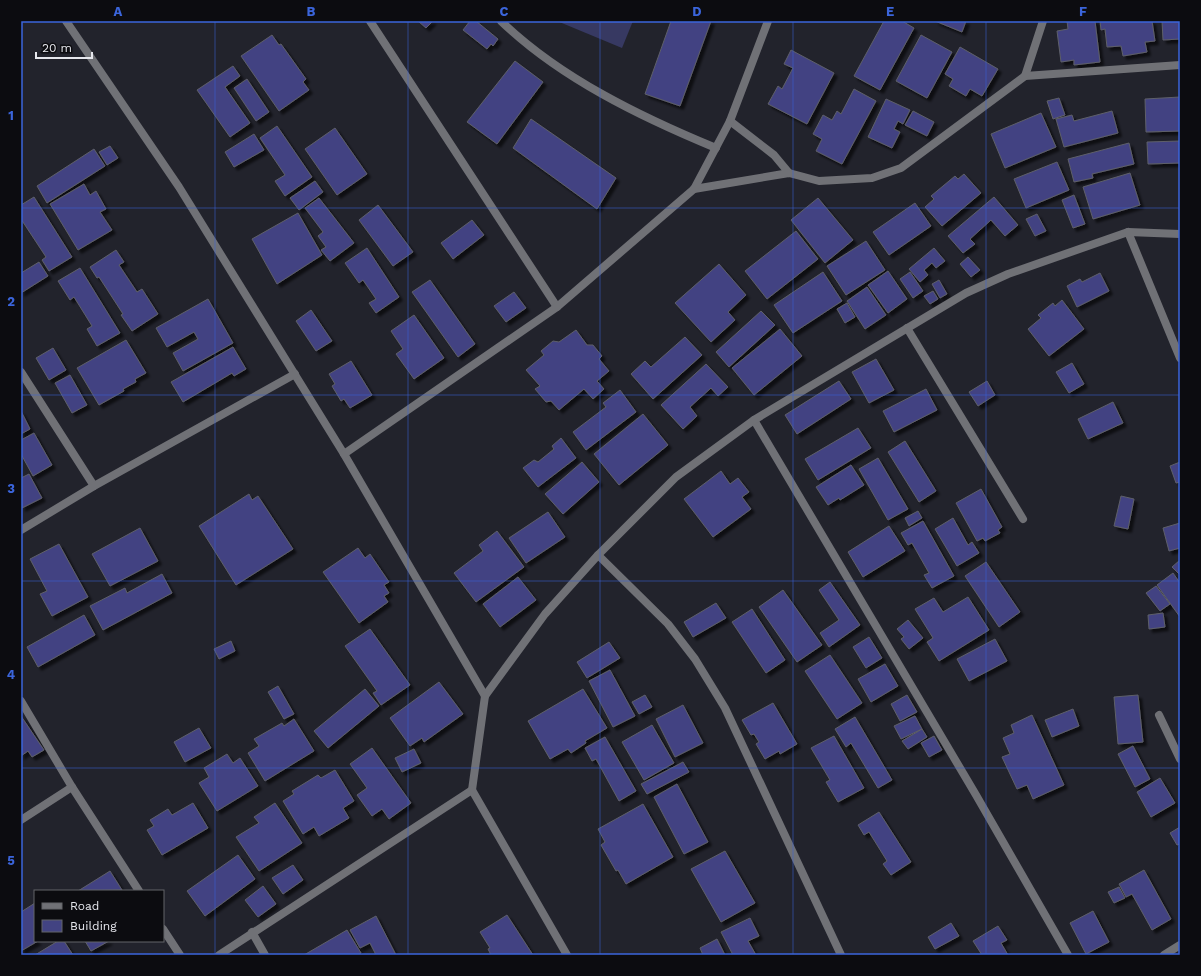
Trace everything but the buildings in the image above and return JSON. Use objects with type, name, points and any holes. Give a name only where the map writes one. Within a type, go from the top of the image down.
[{"type":"street","points":[[66,21],[179,187],[344,454],[486,696]]},
{"type":"street","points":[[370,21],[557,306]]},
{"type":"street","points":[[501,21],[524,43],[572,76],[662,126],[716,148]]},
{"type":"street","points":[[344,454],[557,306],[694,189],[730,121],[768,21]]},
{"type":"street","points":[[1026,76],[1043,21]]},
{"type":"street","points":[[694,189],[789,173],[819,181],[872,178],[901,168],[1026,76],[1180,66]]},
{"type":"street","points":[[730,121],[774,155],[789,173]]},
{"type":"street","points":[[1128,232],[1180,358]]},
{"type":"street","points":[[567,955],[472,790],[486,696],[545,614],[598,555],[676,477],[754,420],[907,328],[966,294],[1008,274],[1128,232],[1180,234]]},
{"type":"street","points":[[907,328],[1023,519]]},
{"type":"street","points":[[21,372],[94,486]]},
{"type":"street","points":[[21,530],[94,486],[295,374]]},
{"type":"street","points":[[754,420],[976,795],[1068,955]]},
{"type":"street","points":[[598,555],[668,624],[695,659],[725,708],[840,955]]},
{"type":"street","points":[[21,701],[72,787],[138,890]]},
{"type":"street","points":[[1159,715],[1180,759]]},
{"type":"street","points":[[21,820],[72,787]]},
{"type":"street","points":[[219,955],[252,932],[472,790]]},
{"type":"street","points":[[164,931],[180,955]]},
{"type":"street","points":[[252,932],[265,955]]},
{"type":"street","points":[[1164,955],[1180,944]]},
{"type":"shaded area","points":[[557,21],[633,21],[622,48]]}]
